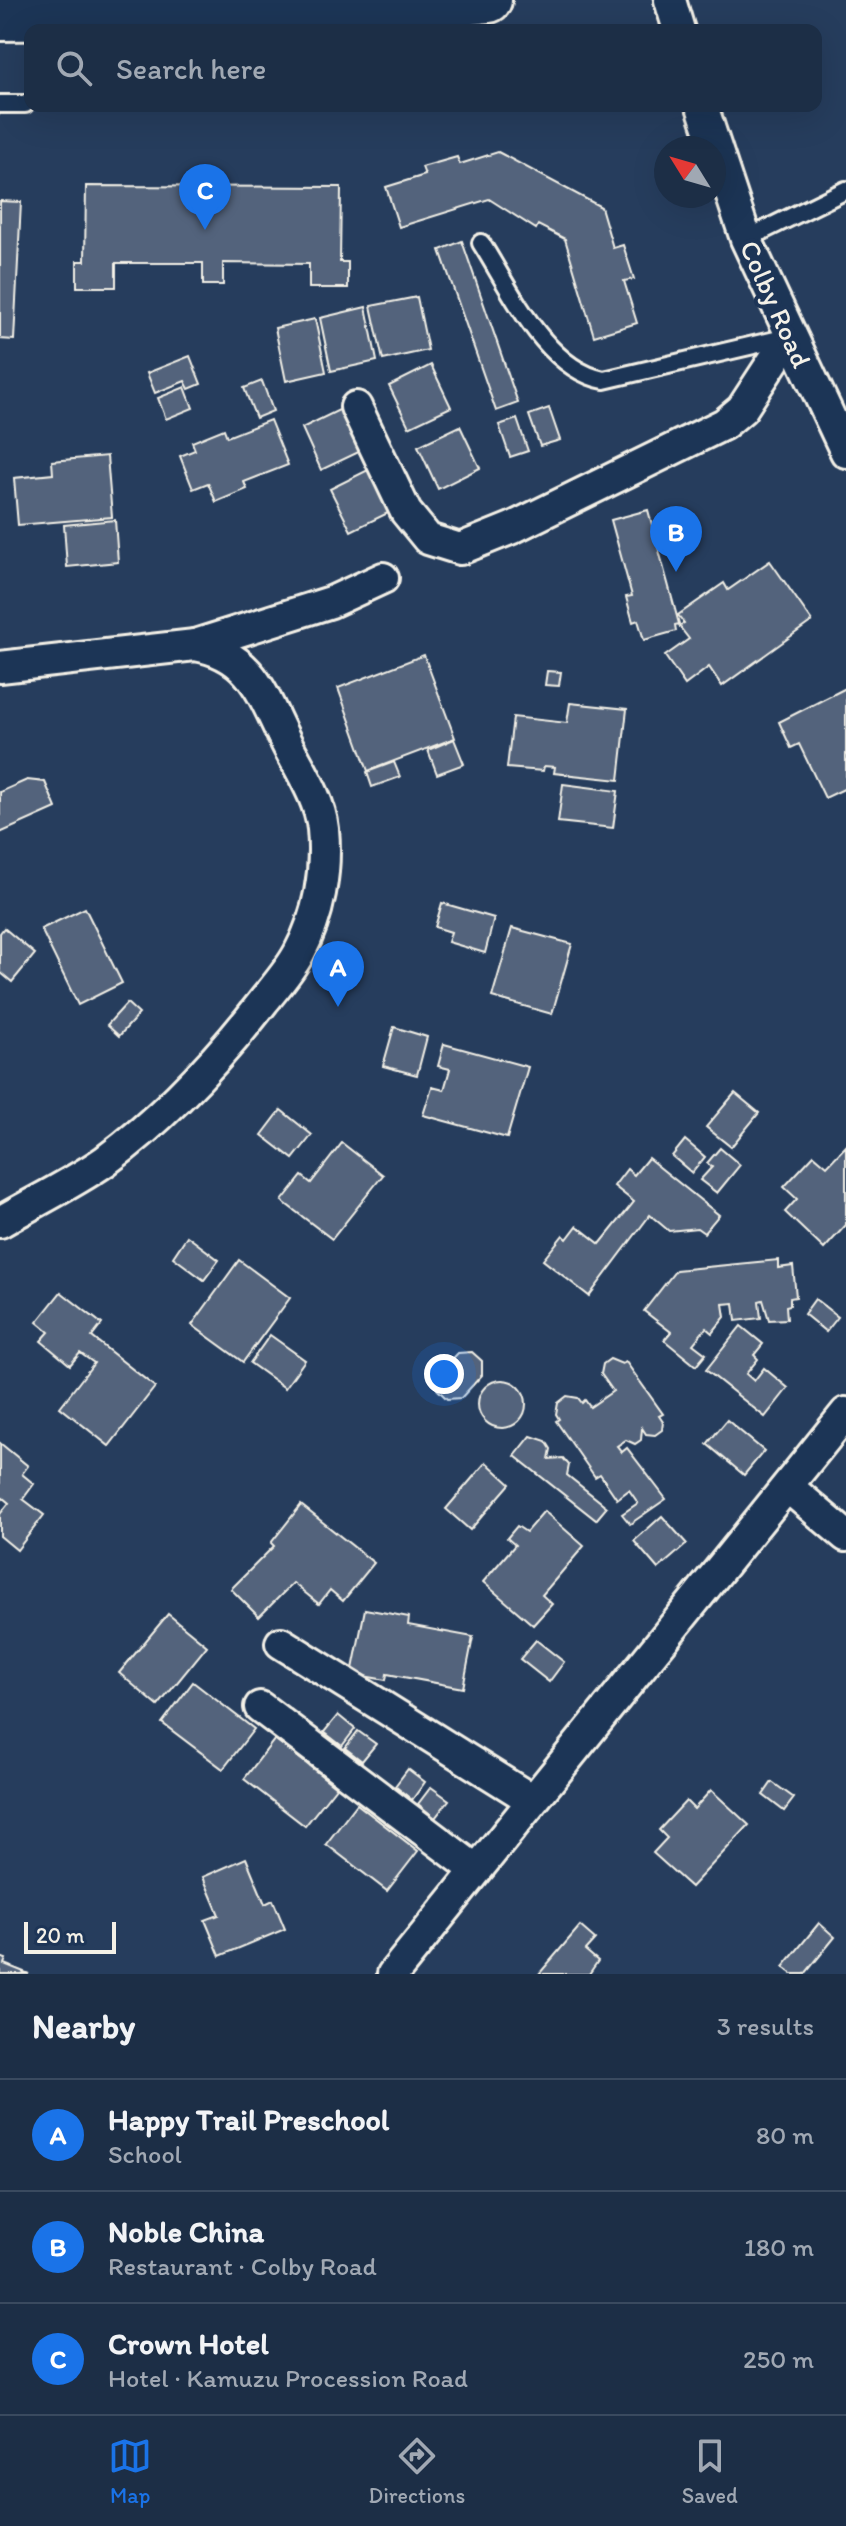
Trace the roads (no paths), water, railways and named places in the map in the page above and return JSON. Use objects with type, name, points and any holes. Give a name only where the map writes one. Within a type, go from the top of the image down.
[{"type":"highway","points":[[0,18],[217,9],[366,7],[489,0]]},
{"type":"street","points":[[670,0],[677,24]]},
{"type":"street","name":"Colby Road","points":[[704,112],[746,239],[789,337],[846,452]]},
{"type":"street","points":[[356,407],[406,512],[428,539],[460,549],[512,528],[724,424],[742,409],[789,337]]},
{"type":"street","points":[[0,667],[195,645],[331,602],[383,578]]},
{"type":"street","points":[[0,1222],[103,1162],[152,1123],[195,1082],[238,1034],[299,953],[317,904],[324,868],[323,826],[310,790],[253,677],[238,659],[219,649],[195,645]]},
{"type":"street","points":[[393,1974],[846,1413]]},
{"type":"street","points":[[788,1487],[846,1536]]},
{"type":"street","points":[[281,1643],[532,1800]]},
{"type":"street","points":[[260,1707],[476,1870]]},
{"type":"lane","points":[[0,104],[24,104]]},
{"type":"lane","points":[[746,239],[846,190]]},
{"type":"lane","points":[[481,243],[550,350],[586,376],[604,380],[789,337]]},
{"type":"place","name":"Crown Hotel","points":[[205,230]]},
{"type":"place","name":"Noble China","points":[[676,572]]},
{"type":"place","name":"Happy Trail Preschool","points":[[338,1007]]}]
